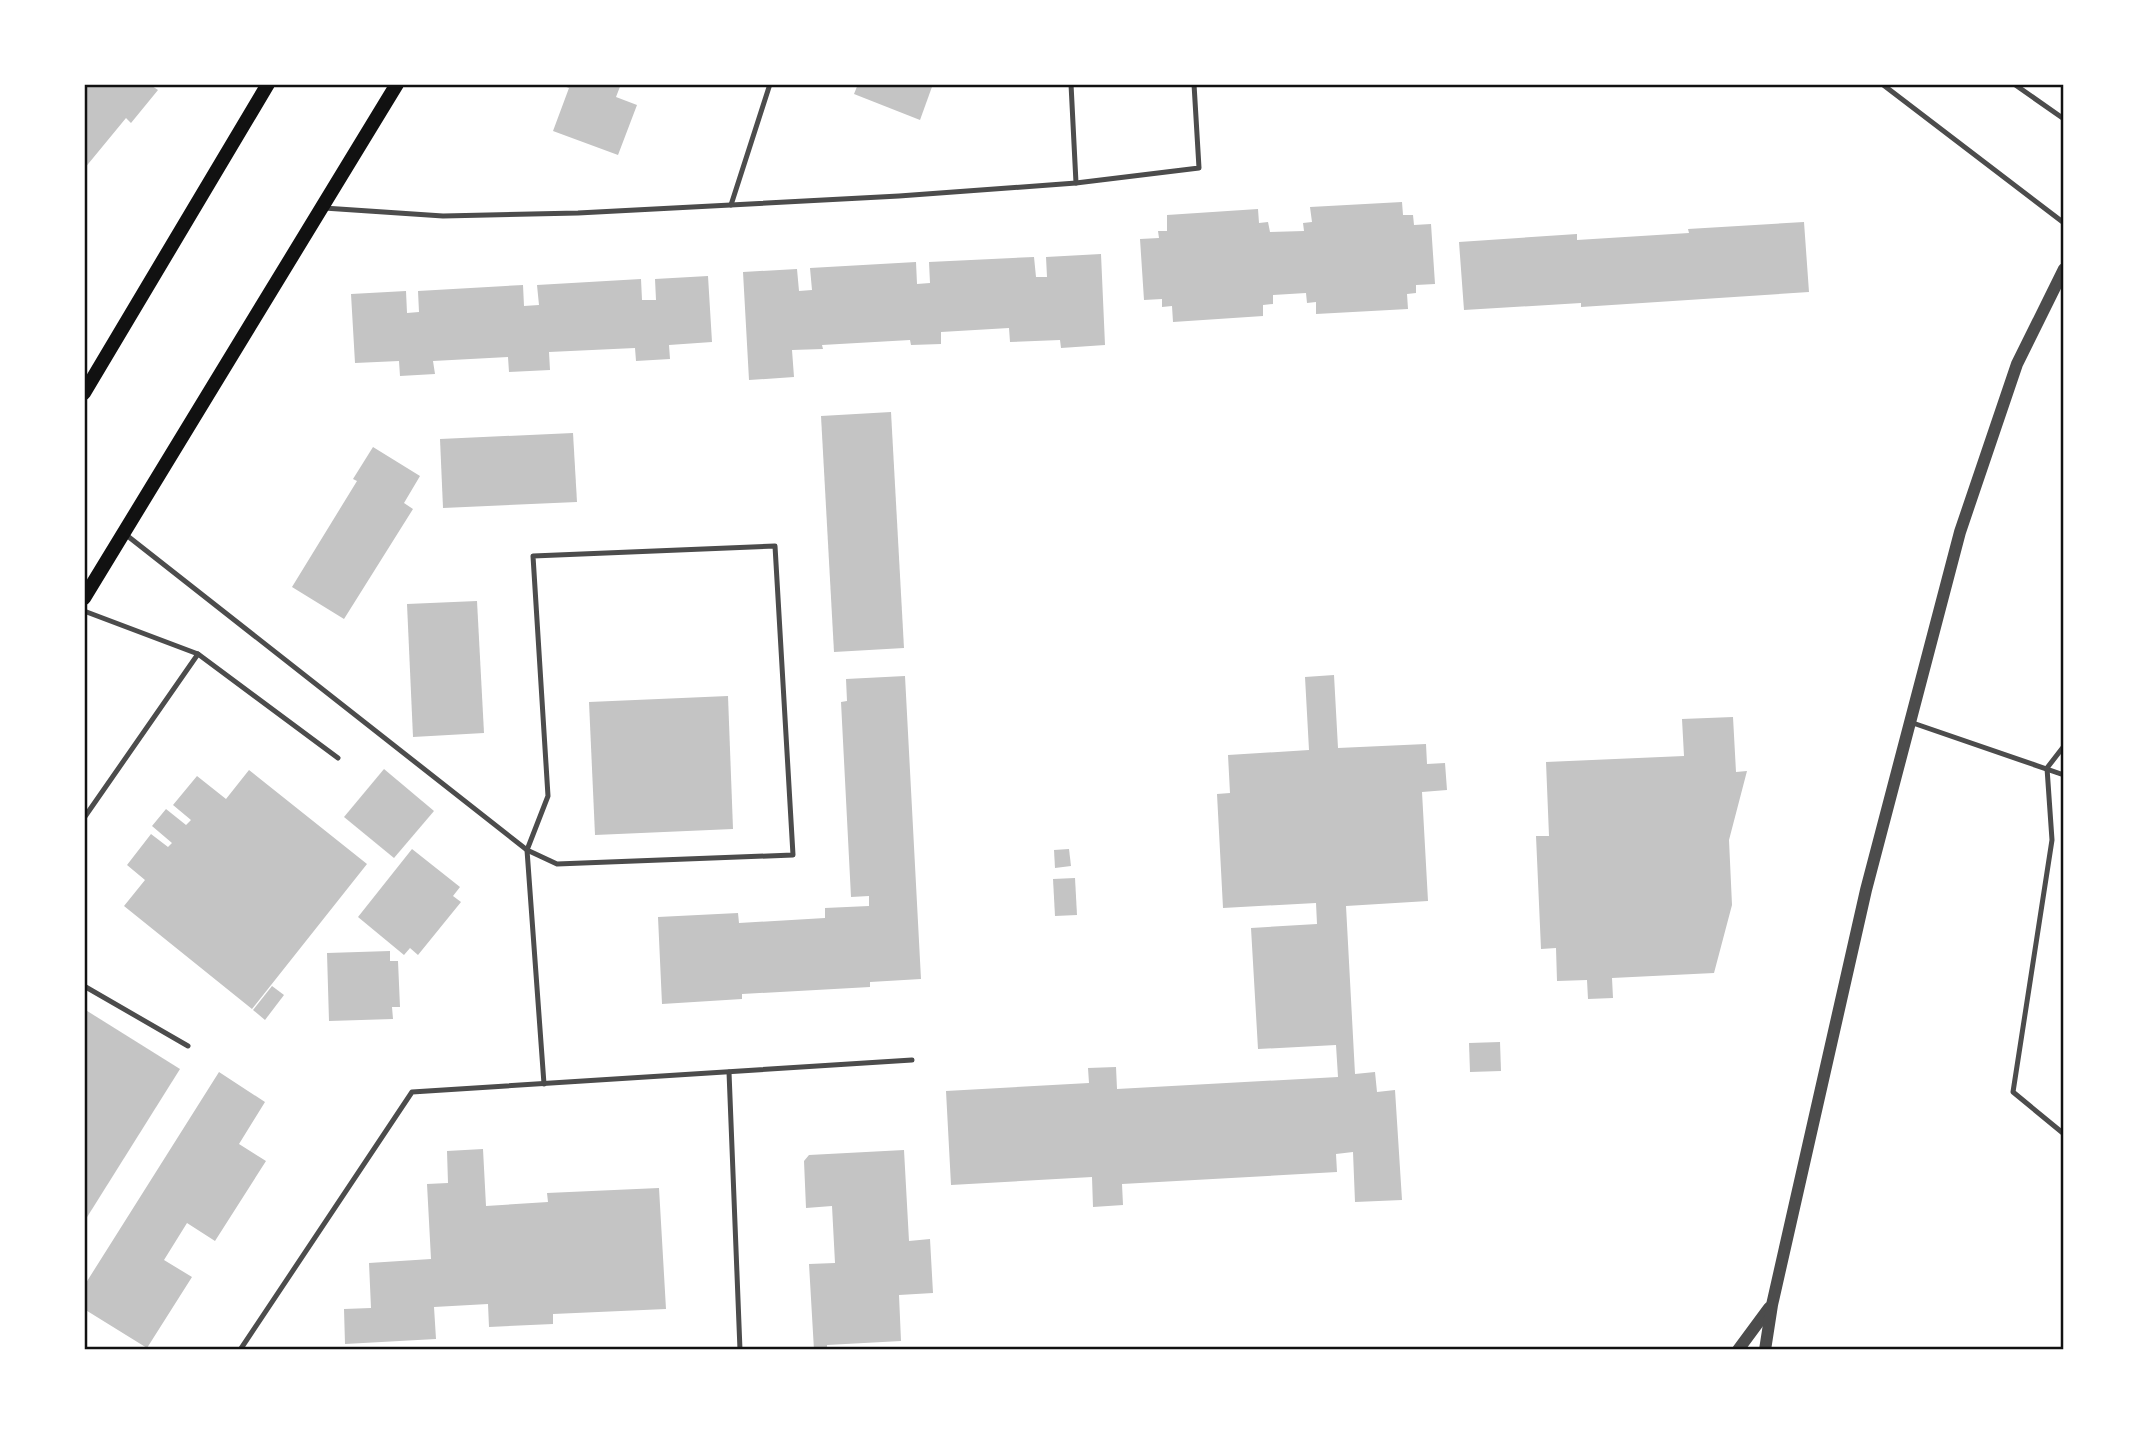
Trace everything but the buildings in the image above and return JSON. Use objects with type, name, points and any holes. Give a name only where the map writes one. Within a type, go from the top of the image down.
[{"type":"main road","points":[[84,393],[268,84]]},
{"type":"main road","points":[[84,597],[397,84]]},
{"type":"street","points":[[1765,1350],[1772,1305],[1866,890],[1960,532],[2017,364],[2064,269]]},
{"type":"street","points":[[1738,1350],[1772,1305]]},
{"type":"lane","points":[[731,205],[770,84]]},
{"type":"lane","points":[[1071,84],[1076,183]]},
{"type":"lane","points":[[321,208],[443,216],[578,213],[899,196],[1076,183],[1199,168],[1194,84]]},
{"type":"lane","points":[[1882,84],[2064,223]]},
{"type":"lane","points":[[2014,84],[2064,119]]},
{"type":"lane","points":[[124,533],[527,850],[557,864],[793,855],[775,545],[533,556],[548,796],[527,850],[544,1084]]},
{"type":"lane","points":[[84,611],[198,654],[338,758]]},
{"type":"lane","points":[[84,818],[198,654]]},
{"type":"lane","points":[[1910,722],[2064,775]]},
{"type":"lane","points":[[2064,746],[2047,768],[2052,840],[2013,1092],[2064,1134]]},
{"type":"lane","points":[[84,986],[188,1046]]},
{"type":"lane","points":[[240,1350],[412,1092],[912,1060]]},
{"type":"lane","points":[[729,1072],[740,1350]]}]
